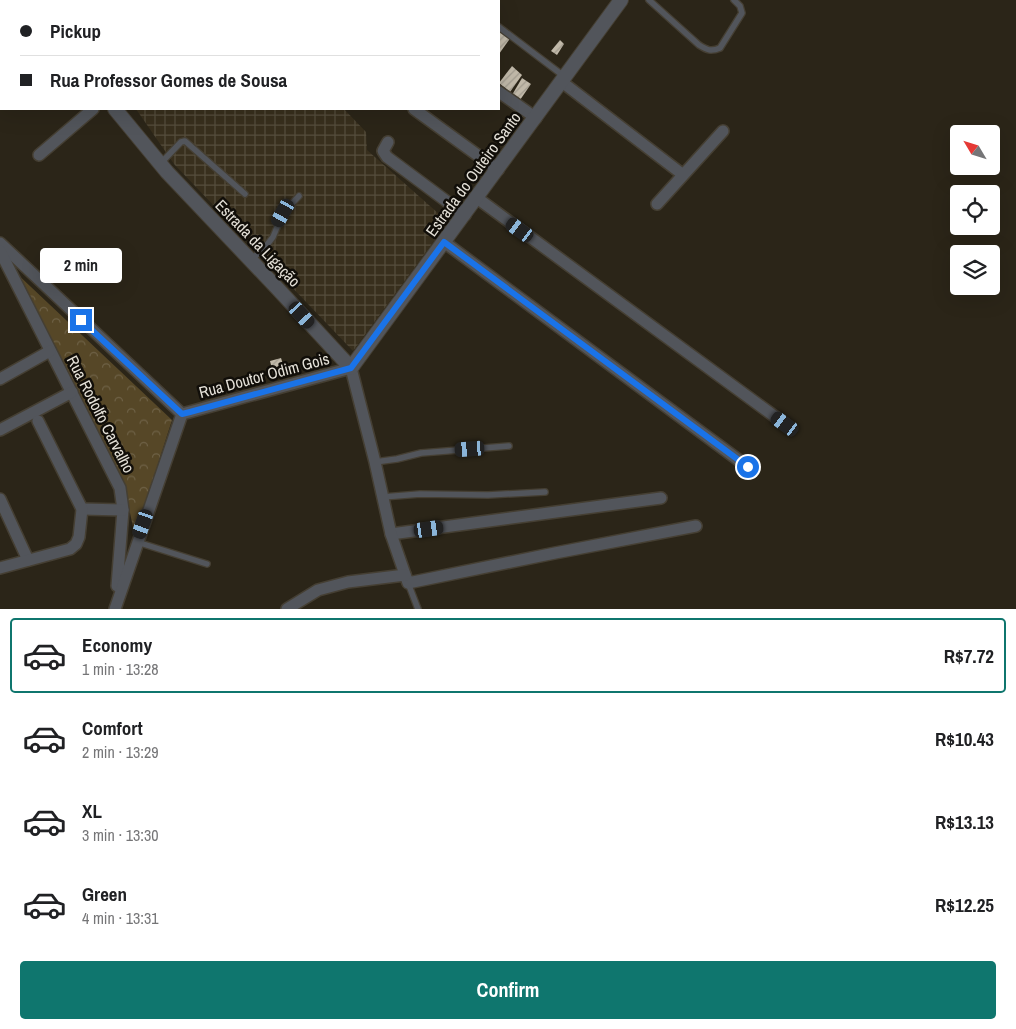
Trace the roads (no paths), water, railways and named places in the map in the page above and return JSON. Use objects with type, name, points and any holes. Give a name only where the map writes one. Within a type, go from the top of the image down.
[{"type":"street","name":"Estrada do Outeiro Santo","points":[[351,368],[621,0]]},
{"type":"street","points":[[564,80],[682,174]]},
{"type":"street","points":[[500,93],[536,118]]},
{"type":"street","points":[[39,155],[92,110]]},
{"type":"street","name":"Estrada da Ligação","points":[[116,110],[160,164],[351,368],[391,534],[407,579]]},
{"type":"street","points":[[415,110],[498,170]]},
{"type":"street","points":[[657,204],[682,174],[723,131]]},
{"type":"street","points":[[388,142],[383,150],[387,157],[465,215]]},
{"type":"street","points":[[477,198],[785,424]]},
{"type":"street","points":[[444,242],[748,467]]},
{"type":"street","points":[[0,243],[182,414]]},
{"type":"street","name":"Rua Rodolfo Carvalho","points":[[0,251],[120,488],[123,510],[122,541],[115,607]]},
{"type":"street","points":[[0,379],[50,351]]},
{"type":"street","name":"Rua Doutor Odim Gois","points":[[115,607],[182,414],[351,368]]},
{"type":"street","points":[[0,430],[72,392]]},
{"type":"street","points":[[0,568],[70,549],[76,544],[79,537],[82,509],[38,421]]},
{"type":"street","points":[[391,534],[661,498]]},
{"type":"street","points":[[0,500],[28,560]]},
{"type":"street","points":[[82,509],[123,510]]},
{"type":"street","points":[[287,609],[318,590],[348,582],[407,579],[696,526]]},
{"type":"lane","points":[[648,0],[699,45],[714,51],[720,48],[742,13],[740,6],[734,0]]},
{"type":"lane","points":[[500,28],[564,80]]},
{"type":"lane","points":[[160,164],[184,141],[245,194]]},
{"type":"lane","points":[[251,260],[266,246],[273,236],[283,213],[299,196]]},
{"type":"lane","points":[[375,462],[396,460],[421,453],[509,446]]},
{"type":"lane","points":[[382,497],[420,494],[488,495],[546,492]]},
{"type":"lane","points":[[137,542],[208,564]]},
{"type":"lane","points":[[407,579],[418,609]]}]
